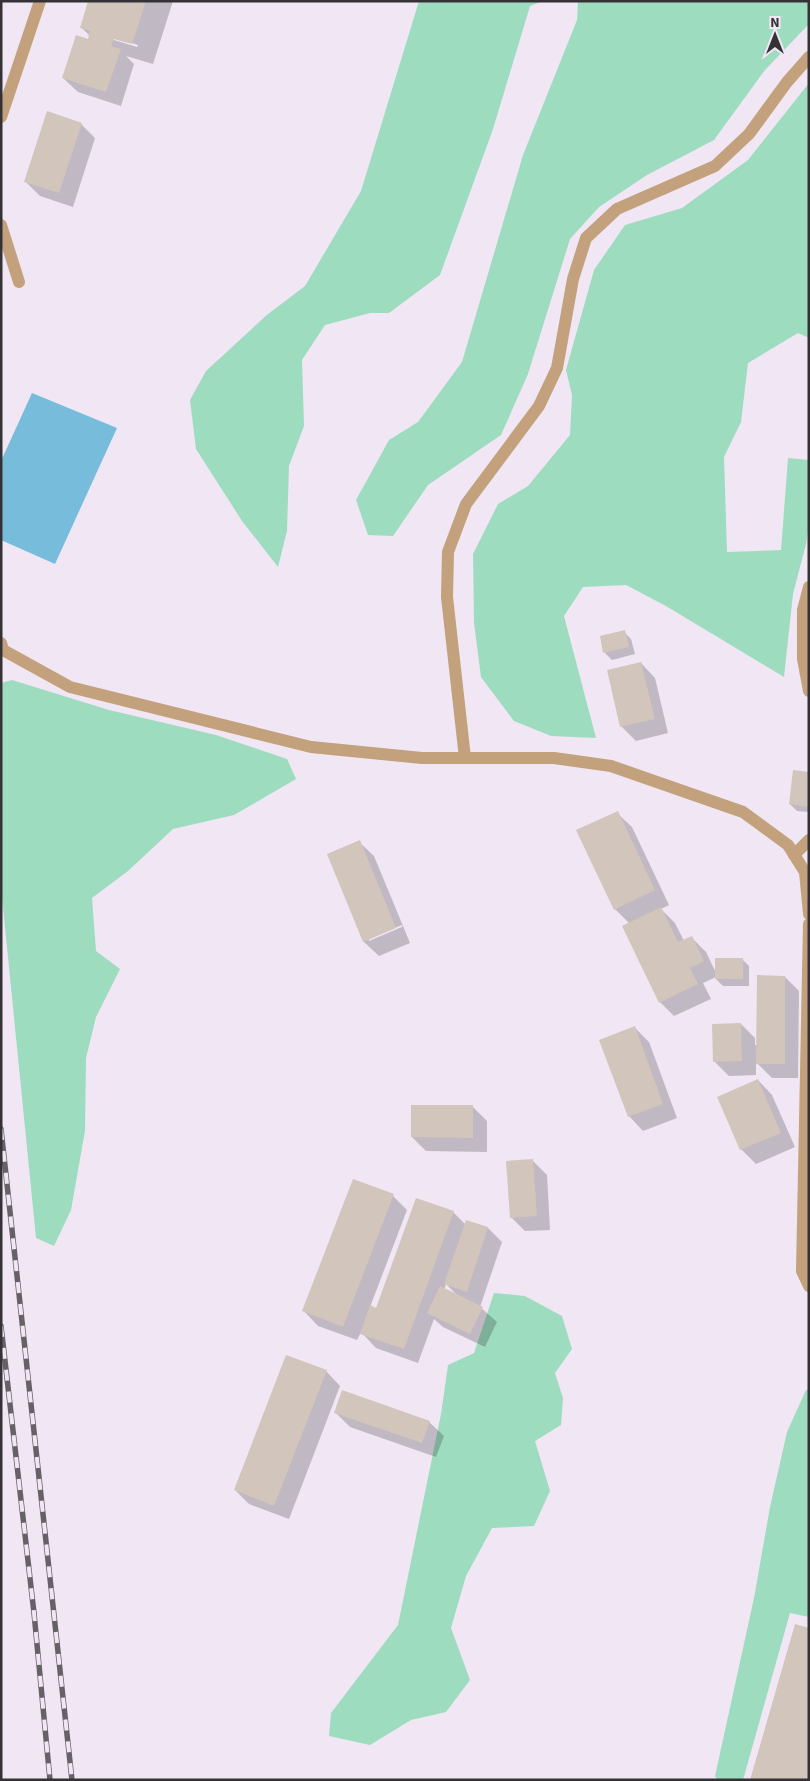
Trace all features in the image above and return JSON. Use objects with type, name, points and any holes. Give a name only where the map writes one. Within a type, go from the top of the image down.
[{"type":"street","points":[[1,118],[40,1]]},
{"type":"street","points":[[465,758],[447,597],[448,552],[466,504],[539,406],[557,368],[573,279],[586,238],[617,209],[715,166],[749,134],[787,82],[809,57]]},
{"type":"street","points":[[1,225],[19,282]]},
{"type":"street","points":[[809,587],[803,610],[803,659],[809,691]]},
{"type":"street","points":[[1,643],[4,650],[70,687],[310,747],[422,758],[554,758],[611,766],[743,812],[788,846],[794,855],[805,872],[809,914]]},
{"type":"street","points":[[794,855],[809,840]]},
{"type":"street","points":[[809,924],[802,1271],[809,1286]]},
{"type":"green space","points":[[419,1],[543,1],[530,6],[493,129],[440,275],[389,313],[370,313],[325,325],[302,360],[304,426],[289,466],[287,531],[278,567],[242,521],[196,449],[190,400],[206,371],[268,314],[305,286],[361,191]]},
{"type":"green space","points":[[578,1],[809,1],[809,24],[765,70],[714,140],[647,175],[599,207],[570,239],[528,374],[501,435],[428,485],[393,536],[368,535],[356,500],[389,440],[418,422],[462,362],[523,155],[577,20]]},
{"type":"green space","points":[[809,83],[809,338],[798,333],[748,363],[741,422],[724,457],[727,552],[781,550],[788,458],[809,460],[809,523],[806,544],[793,594],[784,677],[666,606],[626,585],[583,587],[564,616],[596,738],[551,736],[514,721],[481,677],[474,623],[473,554],[498,504],[528,486],[570,435],[572,395],[566,370],[594,270],[625,225],[682,208],[748,160]]},
{"type":"green space","points":[[12,680],[109,710],[216,735],[287,759],[296,779],[234,815],[173,829],[128,871],[92,898],[96,951],[120,969],[96,1017],[86,1058],[85,1131],[71,1210],[54,1246],[36,1238],[1,887],[1,683]]},
{"type":"green space","points":[[494,1293],[525,1296],[562,1316],[572,1349],[555,1373],[563,1398],[561,1425],[535,1441],[550,1491],[534,1526],[492,1528],[466,1576],[451,1628],[470,1680],[446,1712],[411,1720],[370,1745],[329,1736],[331,1713],[398,1625],[441,1414],[448,1365],[474,1353]]},
{"type":"green space","points":[[806,1390],[809,1390],[809,1617],[790,1613],[743,1780],[717,1780],[715,1776],[754,1598],[770,1507],[787,1432]]},
{"type":"water","points":[[32,393],[117,428],[55,564],[1,540],[1,461]]},
{"type":"building","points":[[88,1],[146,1],[132,44],[114,39],[111,46],[121,49],[106,92],[62,78],[76,35],[88,39],[90,31],[80,28]]},
{"type":"building","points":[[47,111],[82,123],[59,193],[24,182]]},
{"type":"building","points":[[625,630],[629,647],[603,653],[600,636]]},
{"type":"building","points":[[641,662],[655,719],[620,727],[607,670]]},
{"type":"building","points":[[793,770],[809,772],[809,807],[789,804]]},
{"type":"building","points":[[618,811],[655,890],[614,910],[576,830]]},
{"type":"building","points":[[360,840],[396,928],[363,942],[327,854]]},
{"type":"building","points":[[661,907],[678,942],[692,936],[704,961],[690,968],[698,984],[659,1003],[622,926]]},
{"type":"building","points":[[715,958],[743,958],[743,979],[715,979]]},
{"type":"building","points":[[757,975],[785,976],[785,1064],[756,1064]]},
{"type":"building","points":[[741,1023],[742,1061],[713,1062],[712,1024]]},
{"type":"building","points":[[635,1026],[663,1104],[628,1117],[599,1040]]},
{"type":"building","points":[[758,1079],[781,1133],[740,1150],[717,1097]]},
{"type":"building","points":[[411,1105],[473,1105],[473,1138],[411,1137]]},
{"type":"building","points":[[533,1159],[537,1216],[510,1218],[506,1161]]},
{"type":"building","points":[[353,1179],[394,1194],[343,1327],[302,1311]]},
{"type":"building","points":[[416,1198],[454,1211],[404,1349],[360,1334],[370,1305],[376,1308]]},
{"type":"building","points":[[466,1220],[488,1227],[467,1292],[444,1284]]},
{"type":"building","points":[[440,1286],[483,1307],[470,1334],[427,1313]]},
{"type":"building","points":[[286,1355],[327,1370],[274,1506],[234,1490]]},
{"type":"building","points":[[342,1390],[430,1421],[422,1443],[334,1413]]},
{"type":"building","points":[[795,1624],[809,1628],[809,1775],[807,1780],[750,1780]]},
{"type":"railway","points":[[1,1129],[72,1780]]},
{"type":"railway","points":[[1,1326],[34,1613],[50,1780]]}]
